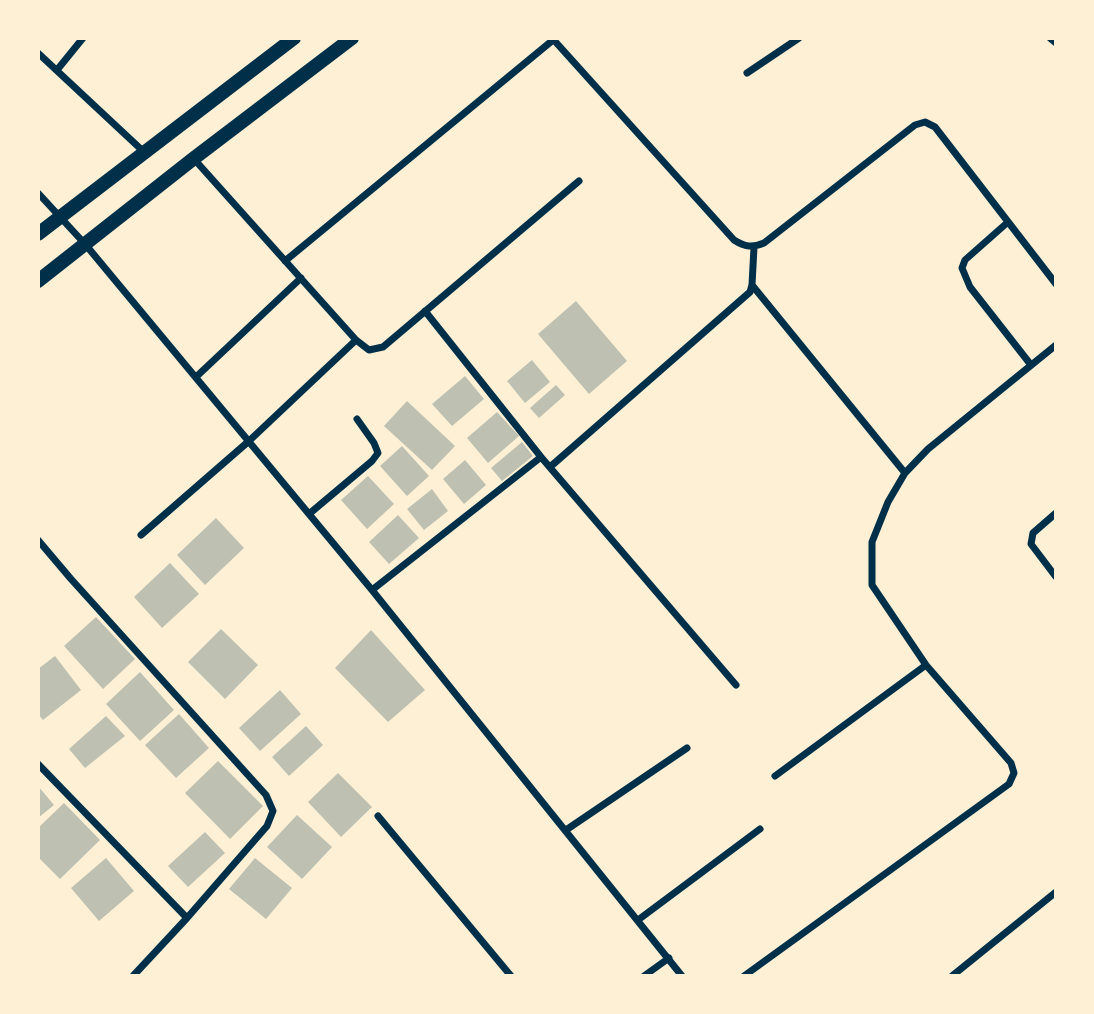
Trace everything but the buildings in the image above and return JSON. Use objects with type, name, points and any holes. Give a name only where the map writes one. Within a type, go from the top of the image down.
[{"type":"main road","points":[[38,234],[294,38]]},
{"type":"main road","points":[[38,281],[352,38]]},
{"type":"street","points":[[57,70],[83,38]]},
{"type":"street","points":[[747,73],[799,38]]},
{"type":"street","points":[[1050,38],[1055,43]]},
{"type":"street","points":[[285,261],[553,39],[734,240],[744,246],[754,247],[764,243],[915,125],[925,122],[935,127],[1055,284]]},
{"type":"street","points":[[38,53],[144,153]]},
{"type":"street","points":[[193,159],[356,340],[369,350],[383,347],[579,181]]},
{"type":"street","points":[[38,193],[85,244],[372,590],[682,975]]},
{"type":"street","points":[[1008,222],[965,260],[962,268],[970,287],[1031,365]]},
{"type":"street","points":[[550,467],[750,292],[754,247]]},
{"type":"street","points":[[196,377],[300,278]]},
{"type":"street","points":[[752,285],[905,473]]},
{"type":"street","points":[[425,311],[541,457],[736,685]]},
{"type":"street","points":[[141,535],[249,441],[356,340]]},
{"type":"street","points":[[744,975],[1009,784],[1014,773],[1011,763],[926,665],[872,584],[872,542],[888,502],[905,473],[928,449],[1055,345]]},
{"type":"street","points":[[309,514],[378,453],[357,419]]},
{"type":"street","points":[[372,590],[541,457]]},
{"type":"street","points":[[1055,513],[1033,533],[1031,544],[1055,577]]},
{"type":"street","points":[[38,540],[266,795],[273,811],[267,826],[133,975]]},
{"type":"street","points":[[775,776],[926,665]]},
{"type":"street","points":[[566,830],[687,748]]},
{"type":"street","points":[[38,764],[187,918]]},
{"type":"street","points":[[379,816],[511,975]]},
{"type":"street","points":[[638,920],[760,829]]},
{"type":"street","points":[[952,975],[1055,893]]},
{"type":"street","points":[[644,975],[669,958]]}]
